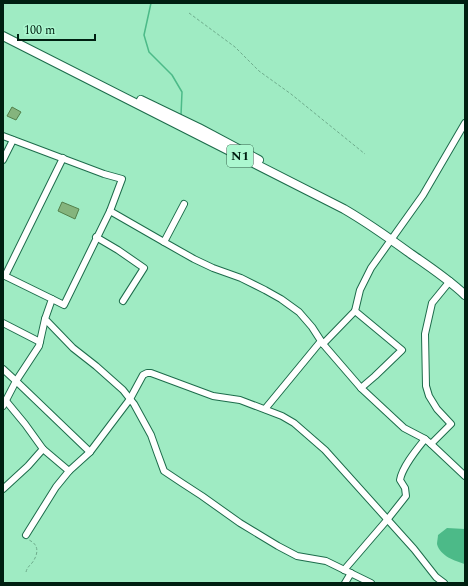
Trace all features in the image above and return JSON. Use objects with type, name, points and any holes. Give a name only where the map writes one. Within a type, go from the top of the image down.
[{"type":"main road","name":"N1","points":[[3,31],[344,209],[392,237],[454,277],[465,287]]},
{"type":"main road","name":"N1","points":[[3,36],[133,99]]},
{"type":"main road","name":"N1","points":[[392,237],[450,281],[465,295]]},
{"type":"street","points":[[265,409],[322,342],[355,311],[360,290],[371,268],[423,195],[465,123]]},
{"type":"street","points":[[3,136],[63,158],[104,174],[122,179],[110,211],[64,304],[4,276],[63,158]]},
{"type":"street","points":[[3,160],[13,140]]},
{"type":"street","points":[[164,242],[184,204]]},
{"type":"street","points":[[110,211],[207,265],[241,278],[281,299],[299,312],[361,388],[404,428],[432,444],[465,476]]},
{"type":"street","points":[[96,237],[144,268],[123,301]]},
{"type":"street","points":[[432,444],[451,424],[437,409],[429,396],[426,386],[425,334],[432,304],[450,281]]},
{"type":"street","points":[[52,299],[45,319],[40,342],[4,404],[25,424],[43,449],[69,471]]},
{"type":"street","points":[[355,311],[402,350],[361,388]]},
{"type":"street","points":[[45,319],[73,348],[123,390],[143,419],[151,435],[164,471],[202,496],[240,524],[278,546],[297,556],[326,561],[371,583]]},
{"type":"street","points":[[3,323],[40,342]]},
{"type":"street","points":[[3,369],[90,452]]},
{"type":"street","points":[[26,535],[56,487],[69,471],[90,452],[130,399],[143,375],[151,373],[214,396],[240,400],[282,416],[294,423],[324,450],[414,549],[436,577],[444,583]]},
{"type":"street","points":[[344,570],[406,496],[405,488],[400,480],[400,474],[425,439]]},
{"type":"street","points":[[3,489],[28,466],[43,449]]},
{"type":"street","points":[[344,583],[351,573]]},
{"type":"path","points":[[189,13],[235,48],[260,71],[365,154]]},
{"type":"path","points":[[26,535],[26,538],[35,544],[38,549],[33,562],[27,568],[26,572]]},
{"type":"shaded area","points":[[447,528],[465,529],[465,564],[445,555],[441,552],[437,544],[438,535]]},
{"type":"building","points":[[12,107],[21,112],[16,120],[7,116]]},
{"type":"building","points":[[62,202],[79,209],[75,219],[58,211]]},
{"type":"waterway","points":[[151,3],[144,35],[149,52],[172,75],[182,92],[181,115]]}]
